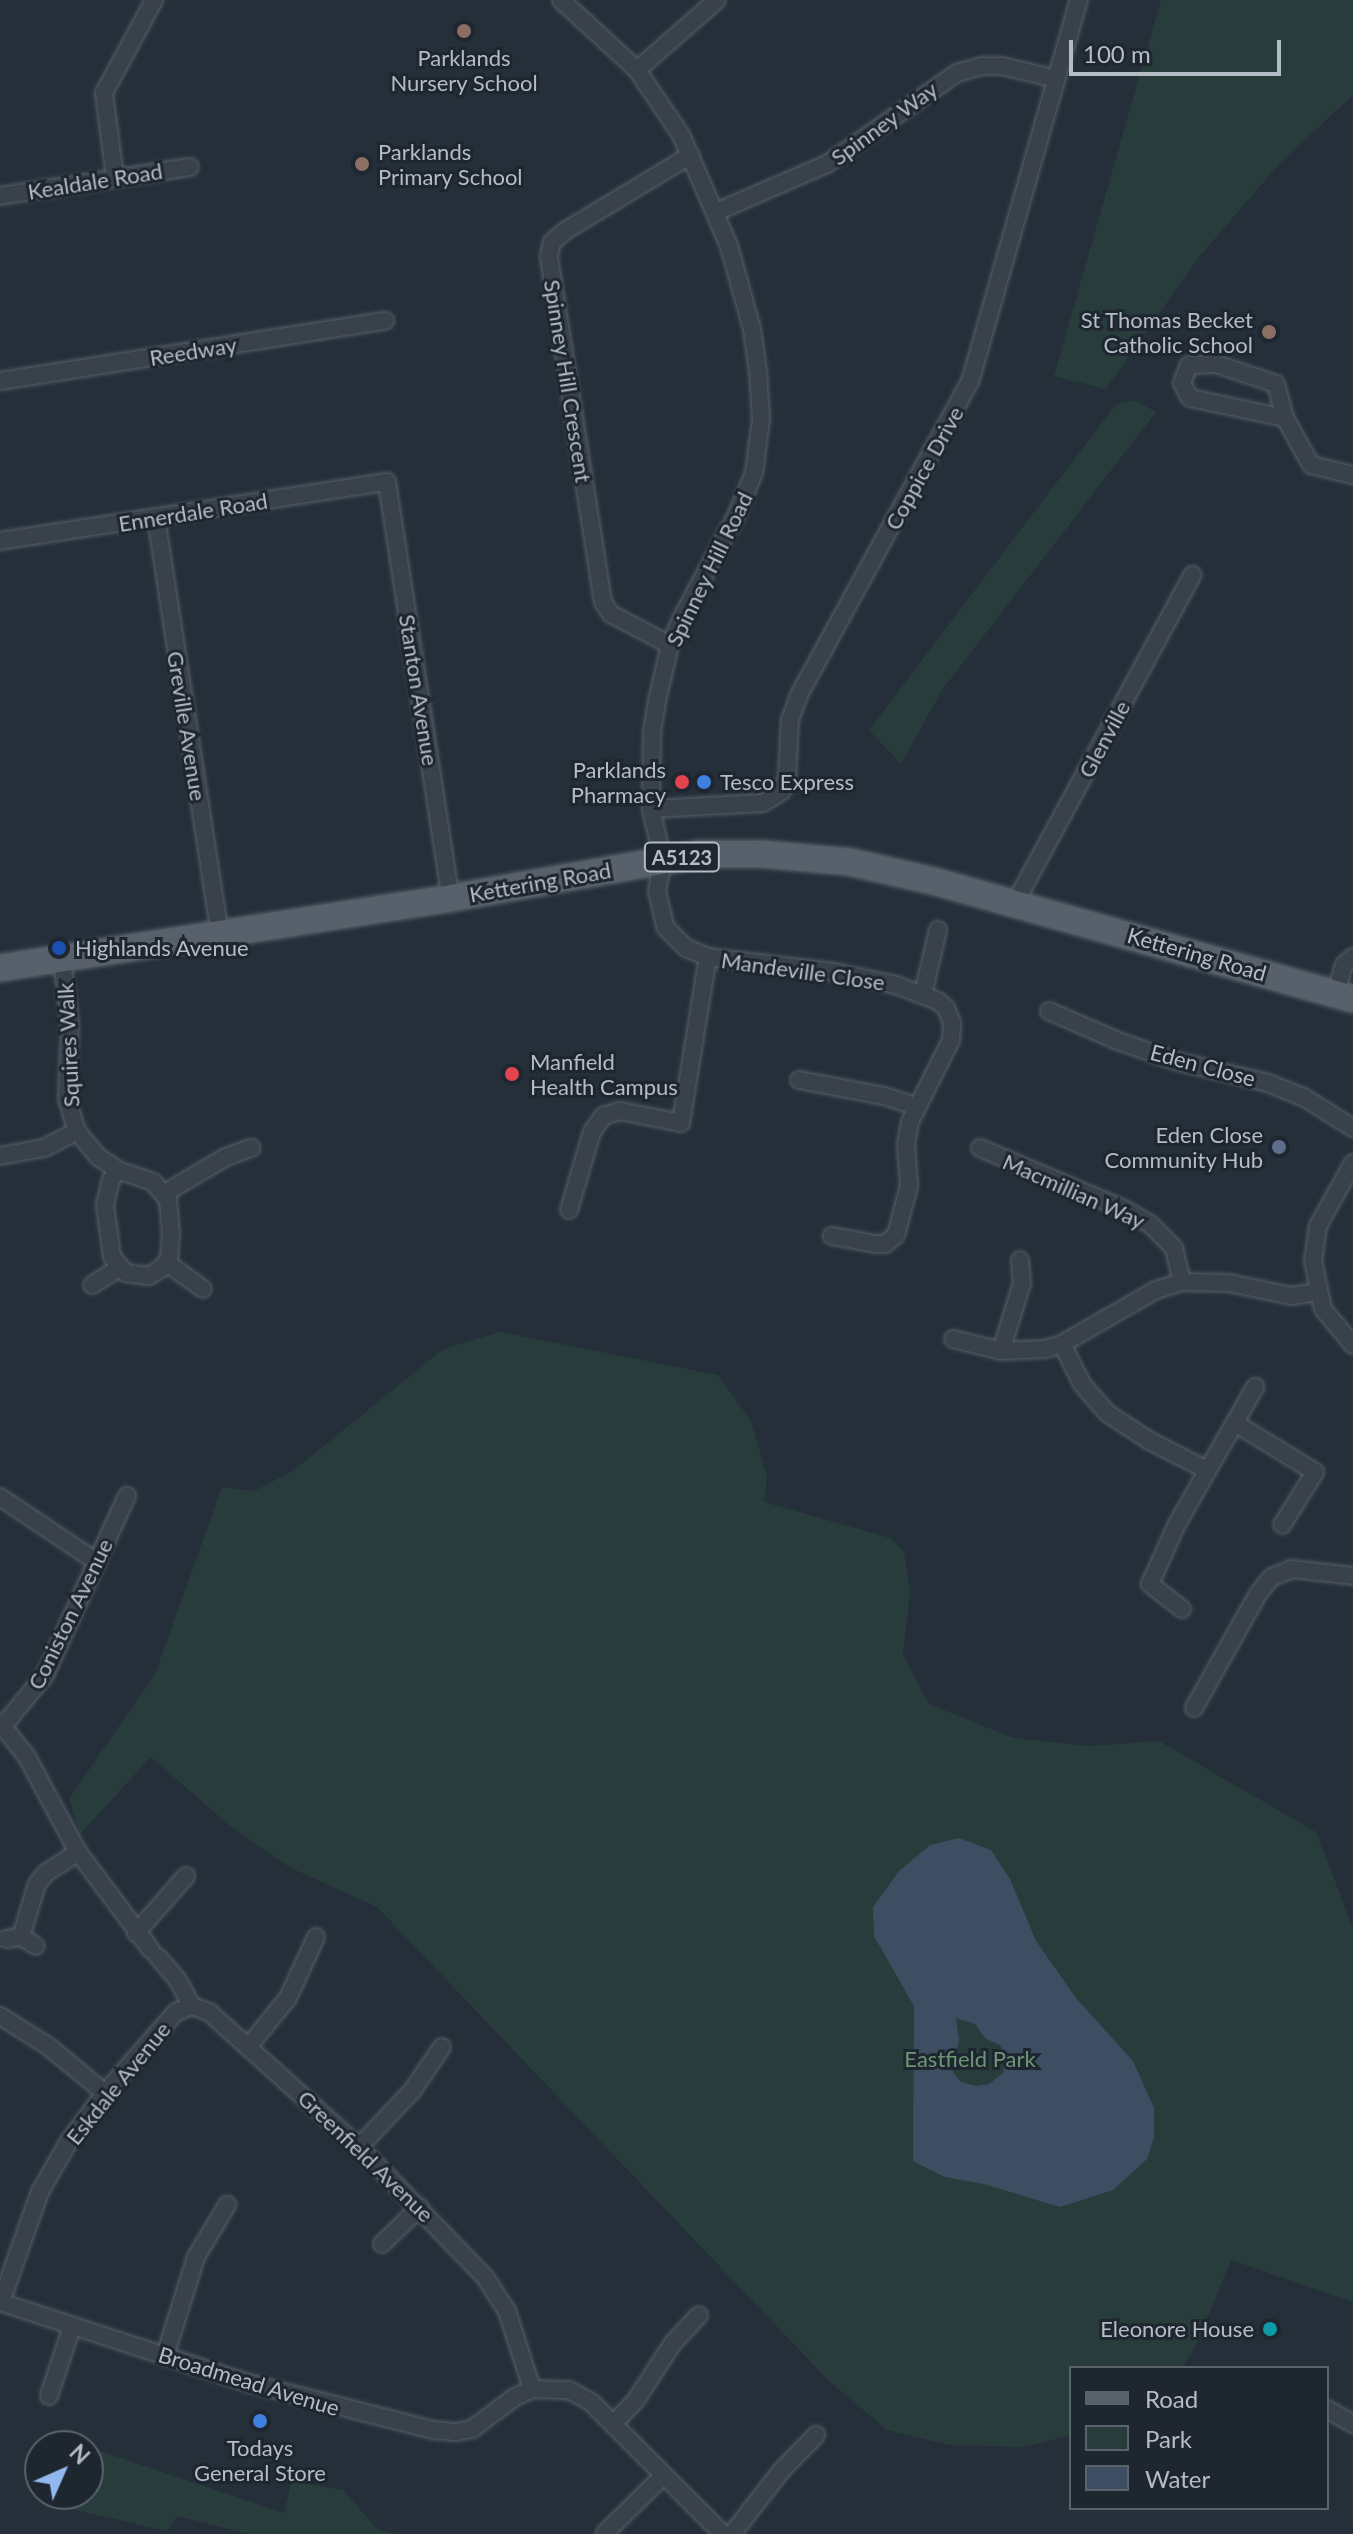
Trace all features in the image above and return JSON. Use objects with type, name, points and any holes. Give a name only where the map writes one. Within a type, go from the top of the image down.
[{"type":"main road","name":"Kettering Road","points":[[0,968],[451,898],[701,854],[805,856],[894,871],[1344,997]]},
{"type":"street","points":[[115,177],[104,93],[154,0]]},
{"type":"street","name":"Spinney Hill Road","points":[[561,0],[637,70],[666,110],[691,155],[716,212],[752,329],[761,419],[758,448],[746,496],[670,645],[652,734],[651,809],[663,860]]},
{"type":"street","points":[[637,70],[717,0]]},
{"type":"street","name":"Coppice Drive","points":[[651,809],[763,803],[782,791],[787,777],[790,720],[799,695],[970,382],[1079,0]]},
{"type":"street","name":"Spinney Way","points":[[716,212],[827,164],[957,73],[982,66],[1002,66],[1056,79]]},
{"type":"street","name":"Spinney Hill Crescent","points":[[670,645],[611,614],[603,602],[549,256],[552,242],[565,231],[691,155]]},
{"type":"street","name":"Kealdale Road","points":[[0,196],[190,167]]},
{"type":"street","name":"Reedway","points":[[0,381],[385,321]]},
{"type":"street","points":[[1285,418],[1190,398],[1182,383],[1189,365],[1216,364],[1276,384],[1285,418],[1311,465],[1353,475]]},
{"type":"street","name":"Ennerdale Road","points":[[0,541],[387,482]]},
{"type":"street","name":"Stanton Avenue","points":[[387,482],[451,898]]},
{"type":"street","name":"Greville Avenue","points":[[156,517],[220,934]]},
{"type":"street","name":"Glenville","points":[[1015,903],[1192,575]]},
{"type":"street","name":"Mandeville Close","points":[[663,860],[657,891],[665,927],[686,948],[708,957],[866,976],[923,994],[946,1008],[953,1032],[915,1106],[906,1145],[909,1186],[896,1235],[885,1244],[832,1236]]},
{"type":"street","points":[[923,994],[938,930]]},
{"type":"street","points":[[569,1210],[592,1132],[603,1116],[620,1111],[681,1123],[708,957]]},
{"type":"street","points":[[1344,997],[1344,965],[1353,957]]},
{"type":"street","name":"Squires Walk","points":[[62,959],[70,1025],[67,1099],[77,1131],[97,1156],[118,1170],[139,1176],[165,1193]]},
{"type":"street","name":"Eden Close","points":[[1049,1011],[1162,1056],[1268,1083],[1305,1098],[1353,1128]]},
{"type":"street","points":[[799,1080],[884,1096],[915,1106]]},
{"type":"street","name":"Squires Walk","points":[[0,1156],[44,1148],[77,1131]]},
{"type":"street","points":[[118,1170],[111,1180],[105,1205],[108,1241],[119,1268],[134,1275],[149,1276],[167,1263],[171,1232],[165,1193],[226,1157],[251,1148]]},
{"type":"street","name":"Macmillian Way","points":[[980,1148],[1124,1209],[1150,1224],[1174,1248],[1182,1282]]},
{"type":"street","points":[[1353,1163],[1318,1226],[1313,1260],[1317,1292],[1333,1325],[1353,1345]]},
{"type":"street","points":[[1001,1351],[1022,1283],[1020,1260]]},
{"type":"street","points":[[167,1263],[203,1289]]},
{"type":"street","points":[[92,1285],[119,1268]]},
{"type":"street","points":[[953,1339],[1001,1351],[1028,1352],[1062,1344],[1156,1290],[1182,1282],[1229,1283],[1292,1296],[1317,1292]]},
{"type":"street","points":[[1062,1344],[1082,1384],[1107,1413],[1150,1441],[1207,1470]]},
{"type":"street","points":[[1182,1609],[1150,1584],[1207,1470],[1255,1387]]},
{"type":"street","points":[[1235,1423],[1315,1472],[1282,1525]]},
{"type":"street","name":"Coniston Avenue","points":[[2,1725],[45,1675],[127,1496]]},
{"type":"street","points":[[0,1497],[97,1562]]},
{"type":"street","points":[[1194,1708],[1258,1594],[1272,1577],[1292,1569],[1353,1576]]},
{"type":"street","name":"Greenfield Avenue","points":[[2,1725],[27,1757],[78,1852],[136,1933],[177,1979],[192,2006],[209,2012],[359,2147],[420,2207],[494,2288],[516,2334],[532,2389]]},
{"type":"street","points":[[21,1941],[37,1884],[46,1873],[78,1852]]},
{"type":"street","points":[[136,1933],[186,1876]]},
{"type":"street","points":[[248,2047],[288,1998],[316,1937]]},
{"type":"street","name":"Eskdale Avenue","points":[[0,2302],[25,2230],[51,2169],[105,2093],[176,2012],[192,2006]]},
{"type":"street","points":[[0,2016],[48,2046],[105,2093]]},
{"type":"street","points":[[359,2147],[412,2091],[442,2047]]},
{"type":"street","points":[[165,2356],[196,2257],[227,2205]]},
{"type":"street","points":[[382,2244],[420,2207]]},
{"type":"street","name":"Broadmead Avenue","points":[[0,2302],[289,2394],[433,2430],[465,2431],[532,2389]]},
{"type":"street","points":[[613,2424],[636,2400],[673,2343],[699,2315]]},
{"type":"street","points":[[49,2396],[72,2326]]},
{"type":"street","points":[[532,2389],[556,2388],[581,2395],[723,2534]]},
{"type":"street","points":[[1329,2410],[1353,2424]]},
{"type":"street","points":[[732,2534],[782,2470],[816,2435]]},
{"type":"street","points":[[605,2533],[663,2476]]},
{"type":"green space","points":[[1161,0],[1353,0],[1353,95],[1280,163],[1199,257],[1106,389],[1054,376]]},
{"type":"green space","points":[[1134,400],[1156,412],[942,690],[901,764],[869,730],[1116,404]]},
{"type":"green space","name":"Eastfield Park","points":[[500,1332],[718,1375],[751,1421],[767,1477],[764,1502],[890,1538],[904,1551],[910,1591],[903,1655],[929,1704],[1013,1738],[1089,1746],[1159,1741],[1316,1832],[1353,1928],[1353,2302],[1231,2260],[1195,2348],[1182,2366],[1069,2366],[1069,2436],[1024,2447],[949,2445],[887,2430],[829,2381],[377,1907],[289,1867],[229,1825],[151,1757],[80,1834],[69,1799],[155,1674],[222,1487],[254,1491],[293,1471],[443,1349]]},
{"type":"green space","points":[[104,2452],[284,2513],[292,2481],[343,2490],[378,2530],[394,2534],[249,2534],[177,2516],[167,2531],[76,2510],[104,2510]]},
{"type":"water","points":[[959,1838],[991,1850],[1010,1879],[1036,1941],[1076,1998],[1133,2061],[1154,2108],[1154,2137],[1147,2159],[1113,2190],[1060,2207],[984,2184],[945,2177],[913,2161],[914,2006],[874,1936],[873,1907],[899,1871],[930,1845]],"holes":[[[956,2018],[975,2024],[985,2038],[1001,2046],[1004,2072],[989,2084],[976,2086],[961,2082],[953,2072],[959,2040]]]},
{"type":"place","name":"Parklands Nursery School","points":[[464,31]]},
{"type":"place","name":"Parklands Primary School","points":[[362,164]]},
{"type":"place","name":"St Thomas Becket Catholic School","points":[[1269,332]]},
{"type":"place","name":"Parklands Pharmacy","points":[[682,782]]},
{"type":"place","name":"Tesco Express","points":[[704,782]]},
{"type":"place","name":"Highlands Avenue","points":[[59,948]]},
{"type":"place","name":"Manfield Health Campus","points":[[512,1074]]},
{"type":"place","name":"Eden Close Community Hub","points":[[1279,1147]]},
{"type":"place","name":"Eleonore House","points":[[1270,2329]]},
{"type":"place","name":"Todays General Store","points":[[260,2421]]}]
